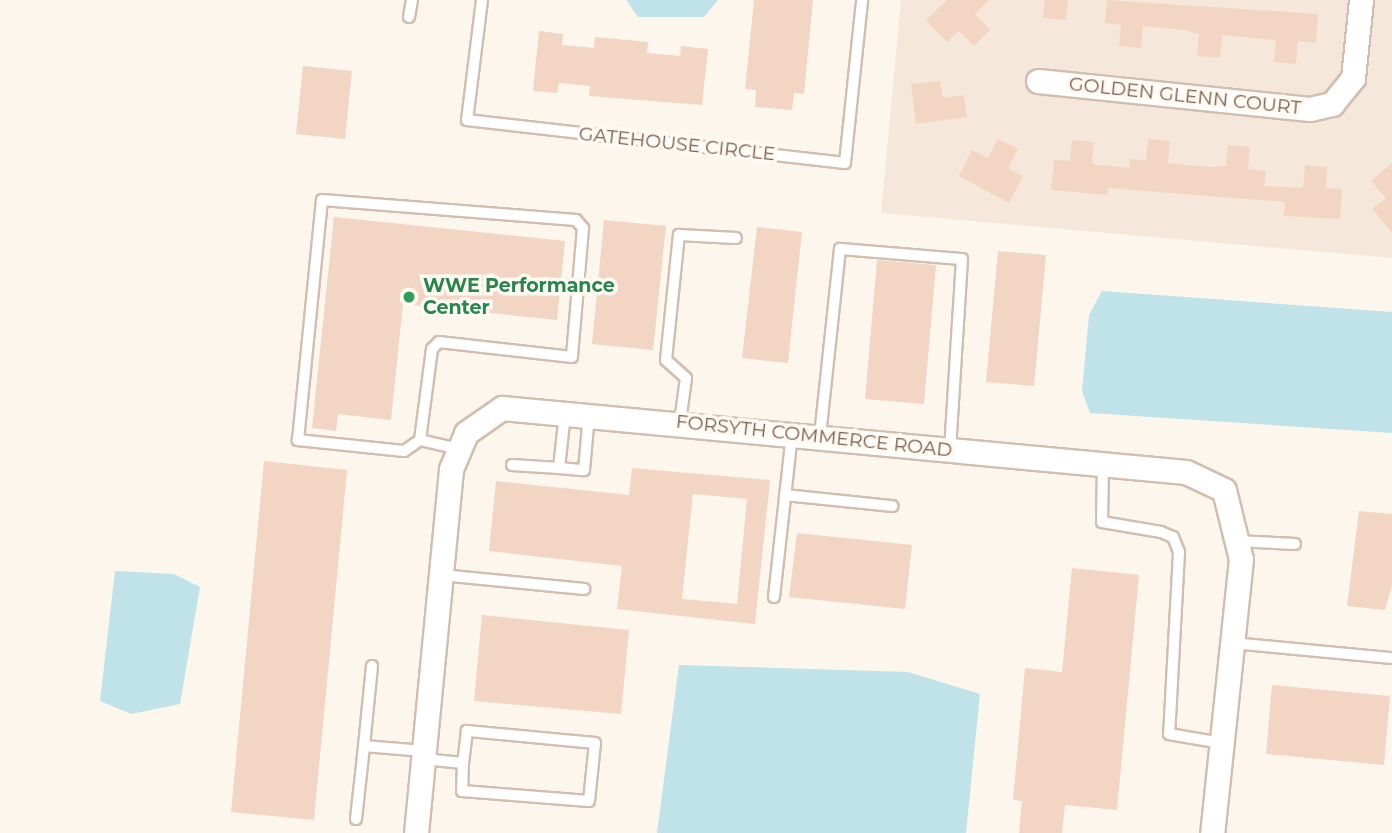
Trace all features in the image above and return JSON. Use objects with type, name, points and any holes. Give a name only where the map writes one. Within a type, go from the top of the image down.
[{"type":"street","name":"GOLDEN GLENN COURT","points":[[1038,81],[1310,109],[1332,104],[1353,79],[1361,0]]},
{"type":"street","name":"FORSYTH COMMERCE ROAD","points":[[458,449],[466,432],[502,408],[565,411],[1186,472],[1224,491],[1237,541],[1232,643],[1212,833]]},
{"type":"street","points":[[416,833],[441,575],[458,449]]},
{"type":"lane","points":[[409,17],[412,0]]},
{"type":"lane","name":"GATEHOUSE CIRCLE","points":[[482,0],[467,121],[845,163],[862,0]]},
{"type":"lane","points":[[420,440],[432,349],[439,342],[572,357],[583,228],[576,220],[322,200],[298,440],[404,451],[420,440],[458,449]]},
{"type":"lane","points":[[680,422],[686,378],[666,360],[679,235],[736,238]]},
{"type":"lane","points":[[820,436],[840,249],[962,259],[965,265],[950,449]]},
{"type":"lane","points":[[559,468],[565,411]]},
{"type":"lane","points":[[512,465],[584,470],[589,413]]},
{"type":"lane","points":[[774,597],[792,434]]},
{"type":"lane","points":[[1103,464],[1102,522],[1161,532],[1173,537],[1179,552],[1169,734],[1221,743]]},
{"type":"lane","points":[[785,495],[892,506]]},
{"type":"lane","points":[[1237,541],[1294,544]]},
{"type":"lane","points":[[441,575],[584,589]]},
{"type":"lane","points":[[1232,643],[1392,658]]},
{"type":"lane","points":[[356,819],[372,666]]},
{"type":"lane","points":[[467,730],[595,743],[589,801],[461,791],[463,763],[467,730]]},
{"type":"lane","points":[[363,746],[463,763]]},
{"type":"shaded area","points":[[901,0],[1392,0],[1392,258],[881,213]]},
{"type":"water","points":[[626,0],[718,0],[704,17],[638,17]]},
{"type":"water","points":[[1102,291],[1392,312],[1392,433],[1090,413],[1082,391],[1089,315]]},
{"type":"water","points":[[115,571],[174,574],[200,587],[180,704],[131,714],[100,701]]},
{"type":"water","points":[[679,665],[908,672],[980,694],[966,833],[657,833]]},
{"type":"building","points":[[754,0],[813,0],[804,94],[794,93],[792,110],[755,107],[756,90],[745,89]]},
{"type":"building","points":[[947,0],[989,0],[975,14],[990,30],[974,46],[959,31],[947,42],[926,20]]},
{"type":"building","points":[[1045,0],[1068,0],[1066,20],[1043,18]]},
{"type":"building","points":[[1107,0],[1318,14],[1316,43],[1298,41],[1296,64],[1274,62],[1276,40],[1222,35],[1220,58],[1197,56],[1199,34],[1184,30],[1143,26],[1141,48],[1119,46],[1121,25],[1105,23]]},
{"type":"building","points":[[539,31],[563,34],[562,45],[594,48],[595,37],[648,42],[647,53],[680,56],[681,46],[708,49],[702,105],[589,96],[590,86],[559,83],[557,93],[533,91]]},
{"type":"building","points":[[303,66],[352,71],[345,139],[296,134]]},
{"type":"building","points":[[940,81],[943,98],[964,95],[967,117],[916,124],[911,84]]},
{"type":"building","points":[[998,139],[1018,149],[1008,168],[1023,176],[1009,203],[959,176],[972,150],[988,158]]},
{"type":"building","points":[[1148,139],[1170,141],[1168,163],[1210,167],[1226,166],[1228,145],[1250,147],[1248,169],[1266,171],[1264,186],[1303,188],[1305,165],[1327,167],[1326,188],[1342,189],[1340,219],[1284,216],[1285,202],[1108,188],[1107,195],[1051,190],[1054,160],[1070,161],[1072,140],[1094,142],[1092,164],[1129,168],[1130,159],[1146,160]]},
{"type":"building","points":[[1392,163],[1392,232],[1372,209],[1386,198],[1371,181]]},
{"type":"building","points":[[334,217],[565,241],[557,320],[403,304],[391,420],[338,414],[336,431],[312,428]]},
{"type":"building","points":[[604,220],[666,226],[653,350],[592,344]]},
{"type":"building","points":[[757,227],[802,232],[788,363],[742,358]]},
{"type":"building","points":[[998,251],[1046,255],[1034,386],[986,382]]},
{"type":"building","points":[[877,260],[936,265],[924,404],[865,399]]},
{"type":"building","points":[[264,461],[347,470],[314,820],[231,812]]},
{"type":"building","points":[[632,468],[770,480],[755,624],[617,609],[622,566],[489,551],[496,481],[629,495]],"holes":[[[693,494],[747,499],[737,604],[682,599]]]},
{"type":"building","points":[[1359,511],[1392,514],[1392,585],[1385,610],[1347,606]]},
{"type":"building","points":[[797,533],[912,545],[905,609],[789,597]]},
{"type":"building","points":[[1072,568],[1139,575],[1117,810],[1065,805],[1062,833],[1019,833],[1022,801],[1013,800],[1025,668],[1062,672]]},
{"type":"building","points":[[482,615],[629,630],[621,714],[474,701]]},
{"type":"building","points":[[1272,685],[1390,696],[1384,765],[1266,754]]},
{"type":"place","name":"WWE Performance Center","points":[[409,297]]}]
